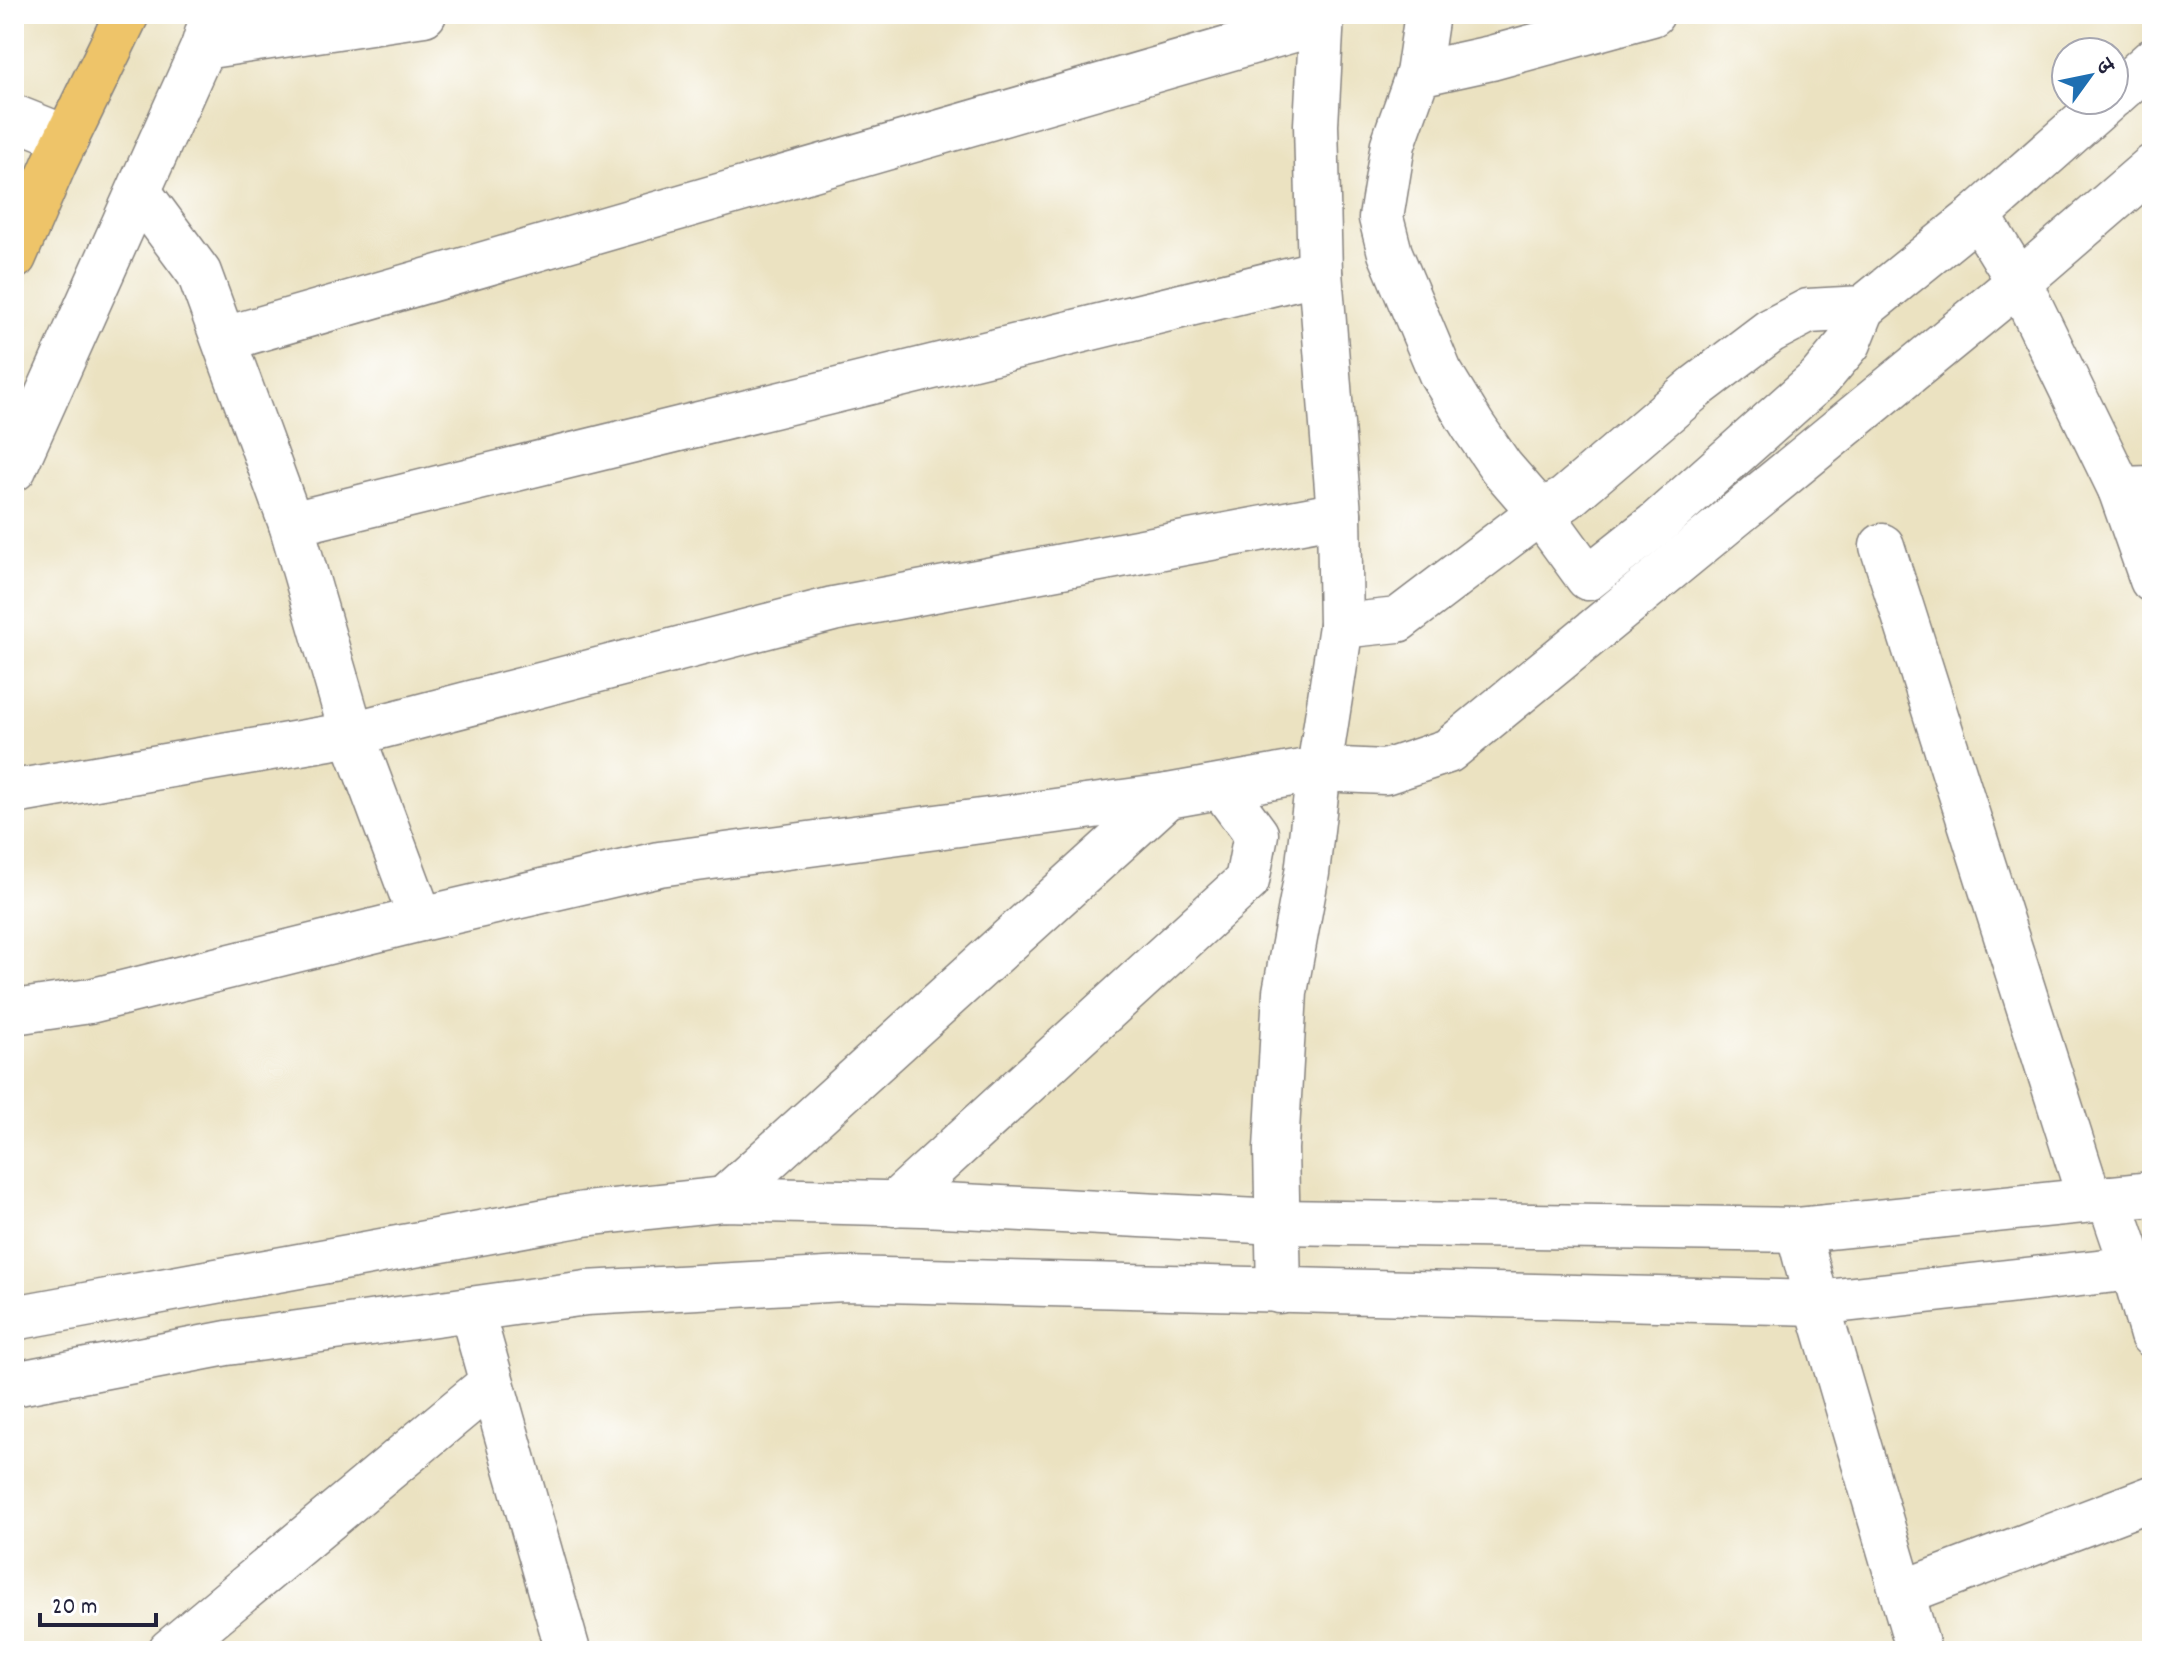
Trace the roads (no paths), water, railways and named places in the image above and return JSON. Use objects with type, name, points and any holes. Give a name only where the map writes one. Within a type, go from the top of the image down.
[{"type":"main road","points":[[20,229],[127,14]]},
{"type":"street","points":[[14,469],[208,30],[424,14]]},
{"type":"street","points":[[1427,14],[1418,74],[1393,144],[1381,218],[1390,253],[1440,372],[1501,467],[1540,512],[1588,578],[1655,525],[1819,379],[1849,343],[1863,308],[1978,215],[2090,116]]},
{"type":"street","points":[[1418,74],[1491,58],[1652,14]]},
{"type":"street","points":[[225,339],[1322,18],[1316,125],[1320,272],[1339,514],[1341,626],[1307,873],[1285,992],[1276,1149],[1279,1291]]},
{"type":"street","points":[[2130,81],[2152,61]]},
{"type":"street","points":[[14,117],[67,138]]},
{"type":"street","points":[[14,1012],[90,1001],[659,864],[1168,796],[1319,769],[1385,772],[1448,751],[2019,282],[2152,167]]},
{"type":"street","points":[[139,192],[199,273],[225,339],[291,524],[352,734],[421,919]]},
{"type":"street","points":[[1978,215],[2136,488],[2152,580]]},
{"type":"street","points":[[291,524],[1320,272]]},
{"type":"street","points":[[1341,626],[1398,620],[1540,512],[1565,499],[1696,387],[1770,331],[1808,311],[1863,308]]},
{"type":"street","points":[[14,792],[352,734],[833,609],[1339,514]]},
{"type":"street","points":[[1882,546],[2099,1199],[2143,1267],[2152,1335]]},
{"type":"street","points":[[894,1204],[1247,881],[1256,834],[1222,788]]},
{"type":"street","points":[[724,1199],[1168,796]]},
{"type":"street","points":[[14,1318],[584,1214],[724,1199],[1278,1222],[1798,1230],[2152,1194]]},
{"type":"street","points":[[1798,1230],[1919,1651]]},
{"type":"street","points":[[14,1384],[227,1343],[586,1293],[844,1279],[1817,1303],[2143,1267]]},
{"type":"street","points":[[471,1309],[568,1651]]},
{"type":"street","points":[[170,1651],[490,1384]]},
{"type":"street","points":[[1902,1593],[2152,1498]]}]
